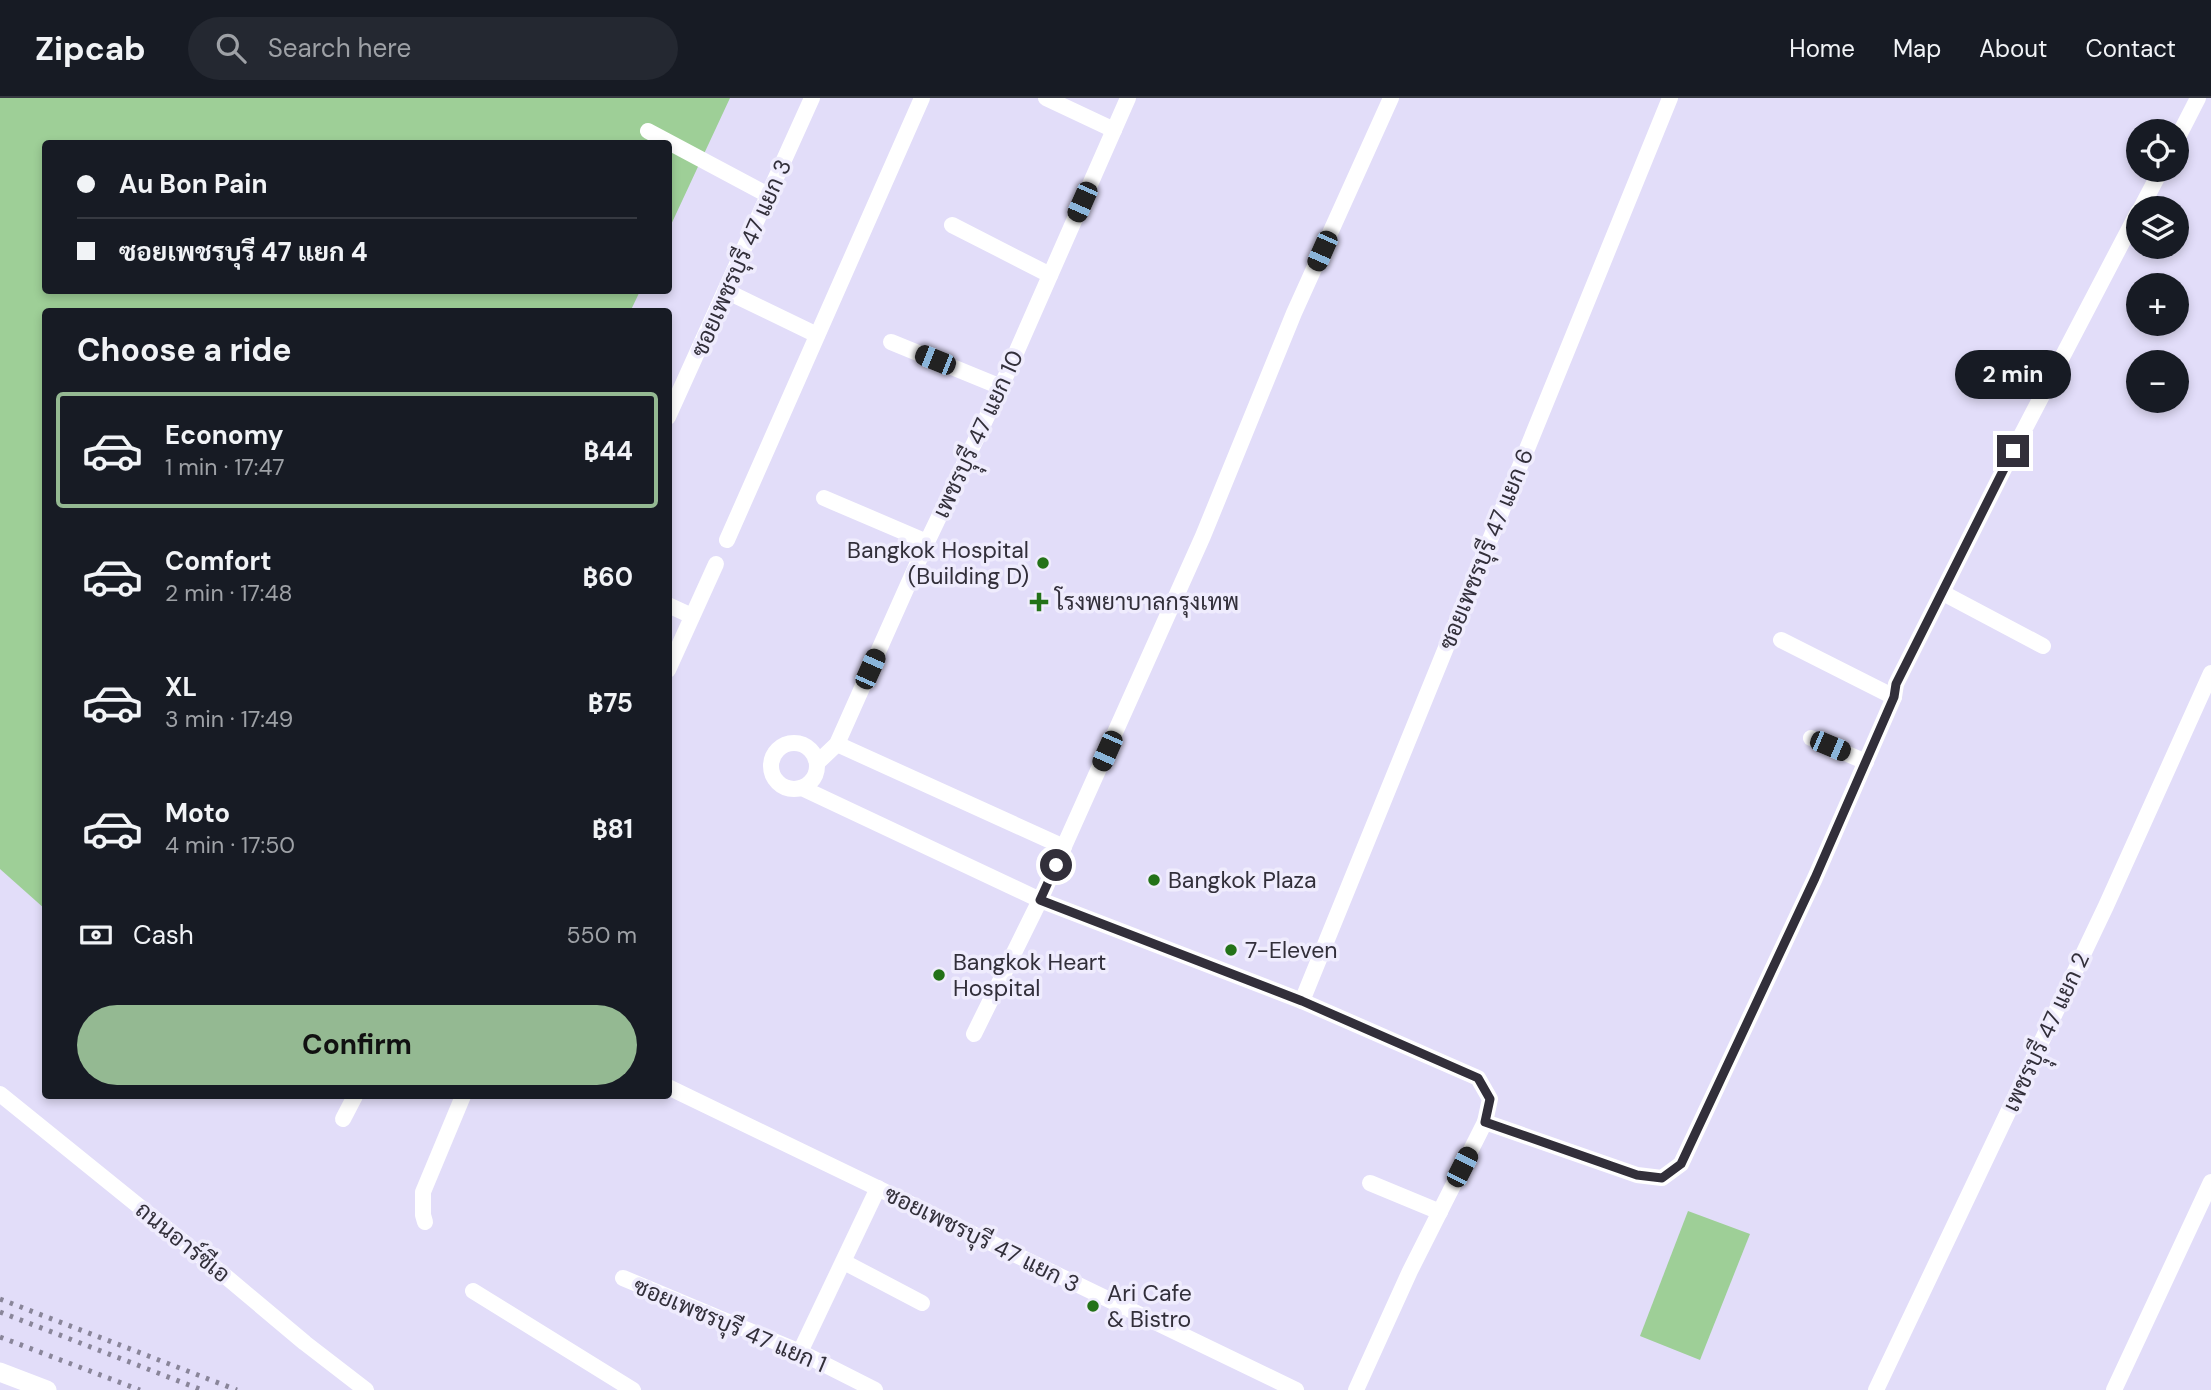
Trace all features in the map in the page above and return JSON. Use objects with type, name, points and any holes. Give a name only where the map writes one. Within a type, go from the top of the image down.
[{"type":"street","name":"ซอยเพชรบุรี 47 แยก 3","points":[[672,408],[812,98]]},
{"type":"street","points":[[727,540],[922,98]]},
{"type":"street","points":[[1046,98],[1114,130]]},
{"type":"street","name":"เพชรบุุรี 47 แยก 10","points":[[817,763],[837,744],[927,542],[1001,387],[1128,98]]},
{"type":"street","points":[[974,1034],[1040,900],[1203,536],[1294,313],[1391,98]]},
{"type":"street","name":"ซอยเพชรบุรี 47 แยก 6","points":[[1302,1001],[1670,98]]},
{"type":"street","points":[[2187,119],[2198,98]]},
{"type":"street","points":[[648,131],[665,140]]},
{"type":"street","points":[[672,144],[768,195]]},
{"type":"street","points":[[952,225],[1050,275]]},
{"type":"street","points":[[1485,1122],[1637,1175],[1662,1178],[1681,1164],[1815,878],[1894,697],[1896,684],[2013,451],[2126,237]]},
{"type":"street","points":[[726,291],[817,335]]},
{"type":"street","points":[[891,342],[1001,387]]},
{"type":"street","points":[[824,498],[927,542]]},
{"type":"street","points":[[672,661],[716,564]]},
{"type":"street","points":[[1943,593],[2043,646]]},
{"type":"street","points":[[672,607],[692,616]]},
{"type":"street","points":[[1781,640],[1894,697]]},
{"type":"street","name":"เพชรบุุรี 47 แยก 2","points":[[1876,1390],[2106,906],[2211,673]]},
{"type":"street","points":[[1811,738],[1866,762]]},
{"type":"street","points":[[802,788],[813,778],[817,763],[810,750],[797,743],[782,746],[772,757],[771,772],[774,779],[787,788],[802,788],[1040,900],[1302,1001],[1478,1078],[1490,1099],[1485,1122],[1356,1390]]},
{"type":"street","points":[[837,744],[1064,847]]},
{"type":"street","name":"ซอยเพชรบุรี 47 แยก 3","points":[[672,1089],[1296,1390]]},
{"type":"street","name":"ถนนอาร์ซีเอ","points":[[0,1094],[304,1343],[366,1390]]},
{"type":"street","points":[[343,1119],[353,1099]]},
{"type":"street","points":[[425,1222],[423,1192],[462,1099]]},
{"type":"street","points":[[2114,1390],[2211,1182]]},
{"type":"street","points":[[1370,1183],[1440,1212]]},
{"type":"street","points":[[800,1352],[878,1188]]},
{"type":"street","points":[[844,1262],[922,1303]]},
{"type":"street","name":"ซอยเพชรบุรี 47 แยก 1","points":[[623,1279],[800,1352],[875,1390]]},
{"type":"street","points":[[473,1291],[633,1390]]},
{"type":"street","points":[[0,1372],[47,1390]]},
{"type":"green space","points":[[0,98],[730,98],[672,223],[672,140],[42,140],[42,294],[639,294],[632,308],[42,308],[42,906],[0,869]]},
{"type":"green space","points":[[1688,1211],[1750,1234],[1700,1360],[1640,1336]]},
{"type":"railway","points":[[0,1299],[237,1390]]},
{"type":"railway","points":[[0,1312],[202,1390]]},
{"type":"railway","points":[[0,1337],[140,1390]]},
{"type":"place","name":"Bangkok Hospital (Building D)","points":[[1043,563]]},
{"type":"place","name":"โรงพยาบาลกรุงเทพ","points":[[1039,602]]},
{"type":"place","name":"Bangkok Plaza","points":[[1154,880]]},
{"type":"place","name":"7-Eleven","points":[[1231,950]]},
{"type":"place","name":"Bangkok Heart Hospital","points":[[939,975]]},
{"type":"place","name":"Ari Cafe & Bistro","points":[[1093,1306]]},
{"type":"route","points":[[1056,865],[1040,900],[1302,1001],[1478,1078],[1490,1099],[1485,1122],[1637,1175],[1662,1178],[1681,1164],[1815,878],[1894,697],[1896,684],[2013,451]]}]
